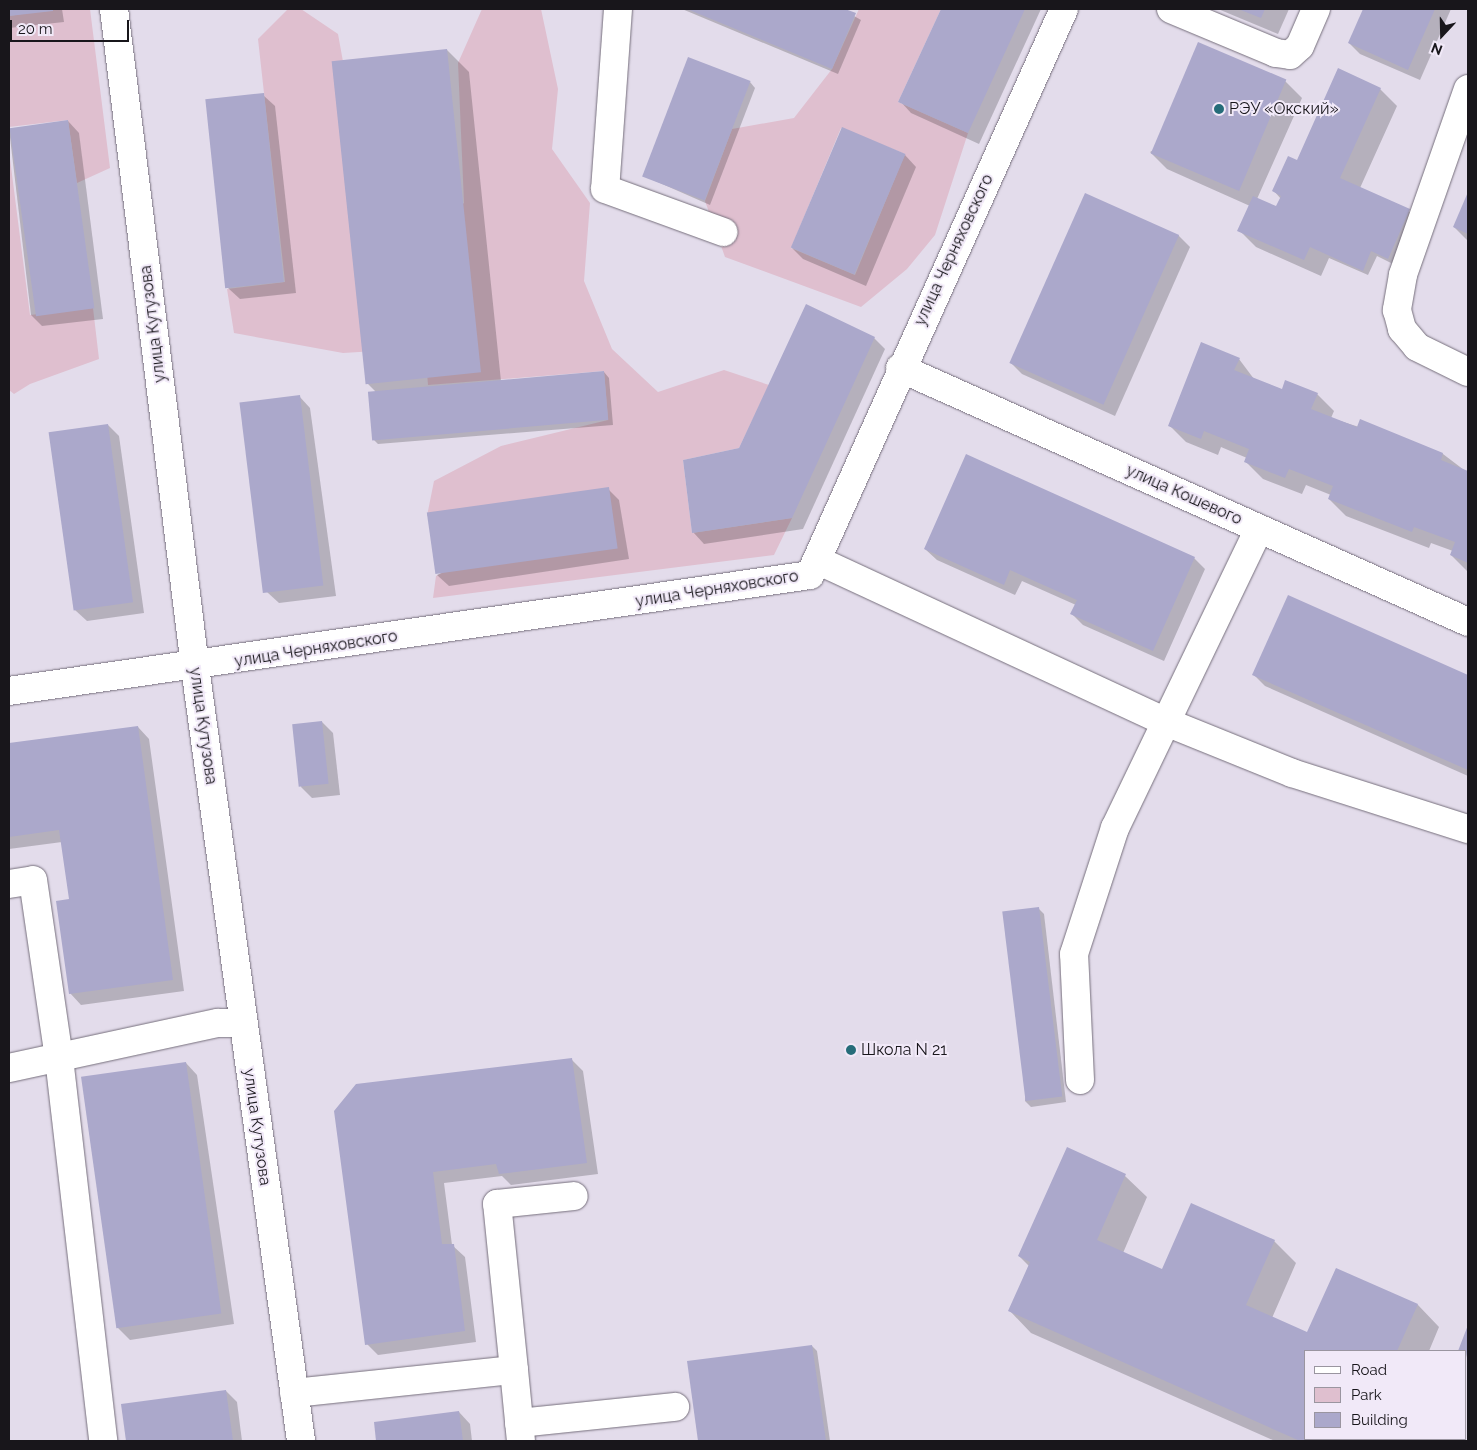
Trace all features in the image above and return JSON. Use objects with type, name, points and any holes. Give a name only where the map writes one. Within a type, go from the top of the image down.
[{"type":"street","name":"улица Кутузова","points":[[114,9],[195,667],[301,1441]]},
{"type":"street","points":[[618,9],[605,189],[723,232]]},
{"type":"street","name":"улица Черняховского","points":[[9,691],[195,667],[810,575],[900,368],[1064,9]]},
{"type":"street","points":[[1171,9],[1276,53],[1290,54],[1300,46],[1316,9]]},
{"type":"street","points":[[1468,89],[1403,275],[1397,310],[1402,329],[1416,347],[1468,372]]},
{"type":"street","name":"улица Кошевого","points":[[900,368],[1468,622]]},
{"type":"street","points":[[1080,1080],[1074,954],[1115,828],[1259,529]]},
{"type":"street","points":[[817,560],[1166,722],[1292,773],[1468,828]]},
{"type":"street","points":[[9,884],[33,880],[59,1058],[103,1441]]},
{"type":"street","points":[[9,1068],[218,1023],[243,1023]]},
{"type":"street","points":[[574,1196],[497,1204],[520,1432],[675,1407]]},
{"type":"street","points":[[294,1392],[514,1370]]},
{"type":"green space","points":[[53,9],[90,9],[110,168],[77,183],[68,120],[9,127],[9,16]]},
{"type":"green space","points":[[288,9],[301,9],[338,34],[358,144],[423,235],[464,203],[458,63],[482,9],[541,9],[558,89],[552,149],[590,203],[584,281],[612,349],[658,392],[724,370],[769,385],[739,448],[683,460],[692,533],[792,518],[774,555],[433,598],[436,576],[608,488],[427,516],[434,481],[501,446],[608,420],[604,371],[428,385],[425,348],[343,353],[234,333],[227,289],[285,282],[258,39]]},
{"type":"green space","points":[[859,9],[941,9],[898,102],[968,133],[935,235],[907,269],[861,307],[725,257],[705,201],[732,129],[794,118],[832,69]],"holes":[[[841,128],[905,154],[855,275],[791,248]]]},
{"type":"green space","points":[[9,151],[30,315],[93,308],[99,359],[30,384],[14,394],[9,390]]},
{"type":"building","points":[[9,9],[53,9],[53,11],[9,16]]},
{"type":"building","points":[[687,9],[845,9],[856,13],[832,69]]},
{"type":"building","points":[[941,9],[1025,9],[968,133],[898,102]]},
{"type":"building","points":[[1238,9],[1265,9],[1261,18]]},
{"type":"building","points":[[1363,9],[1435,9],[1408,70],[1348,43]]},
{"type":"building","points":[[1198,42],[1286,80],[1239,191],[1151,153]]},
{"type":"building","points":[[447,49],[481,372],[366,384],[332,61]]},
{"type":"building","points":[[688,57],[751,81],[705,201],[642,176]]},
{"type":"building","points":[[1338,68],[1381,88],[1340,178],[1410,209],[1388,259],[1371,251],[1363,271],[1310,247],[1304,260],[1237,231],[1253,196],[1276,206],[1281,196],[1272,191],[1288,156],[1297,160]]},
{"type":"building","points":[[264,93],[284,282],[225,288],[205,99]]},
{"type":"building","points":[[68,120],[94,308],[36,316],[10,128]]},
{"type":"building","points":[[842,127],[906,154],[854,275],[791,248]]},
{"type":"building","points":[[1468,192],[1468,234],[1453,227]]},
{"type":"building","points":[[1085,193],[1179,235],[1103,405],[1009,363]]},
{"type":"building","points":[[806,304],[875,337],[792,518],[692,533],[683,460],[739,448]]},
{"type":"building","points":[[1201,342],[1240,358],[1234,370],[1282,389],[1285,380],[1318,393],[1311,409],[1357,427],[1360,419],[1443,453],[1441,460],[1468,471],[1468,563],[1450,555],[1455,542],[1414,527],[1412,532],[1328,499],[1333,486],[1289,469],[1285,478],[1244,462],[1249,449],[1204,431],[1201,439],[1168,426]]},
{"type":"building","points":[[604,371],[608,420],[372,440],[368,392]]},
{"type":"building","points":[[300,395],[323,586],[263,593],[239,402]]},
{"type":"building","points":[[108,424],[133,602],[74,611],[49,432]]},
{"type":"building","points":[[966,454],[1195,557],[1153,651],[1070,614],[1077,600],[1010,570],[1004,585],[924,549]]},
{"type":"building","points":[[609,487],[618,548],[435,574],[427,513]]},
{"type":"building","points":[[1288,595],[1468,675],[1468,770],[1252,675]]},
{"type":"building","points":[[322,721],[329,784],[299,787],[292,724]]},
{"type":"building","points":[[138,726],[173,980],[69,994],[56,901],[69,899],[59,830],[9,837],[9,743]]},
{"type":"building","points":[[1039,907],[1062,1097],[1026,1101],[1002,912]]},
{"type":"building","points":[[572,1058],[587,1163],[499,1174],[496,1164],[433,1172],[442,1244],[454,1244],[465,1331],[365,1345],[334,1111],[356,1084]]},
{"type":"building","points":[[186,1062],[221,1314],[116,1328],[81,1077]]},
{"type":"building","points":[[1067,1147],[1126,1174],[1097,1240],[1162,1269],[1191,1203],[1275,1240],[1246,1305],[1307,1332],[1336,1268],[1418,1304],[1397,1350],[1304,1350],[1304,1440],[1357,1441],[1300,1441],[1008,1311],[1030,1262],[1018,1256]]},
{"type":"building","points":[[1468,1325],[1468,1363],[1467,1350],[1458,1350]]},
{"type":"building","points":[[812,1345],[826,1441],[698,1441],[687,1361]]},
{"type":"building","points":[[226,1390],[233,1441],[126,1441],[121,1404]]},
{"type":"building","points":[[459,1411],[463,1441],[376,1441],[374,1422]]},
{"type":"place","name":"РЭУ «Окский»","points":[[1219,109]]},
{"type":"place","name":"Школа N 21","points":[[851,1050]]}]
